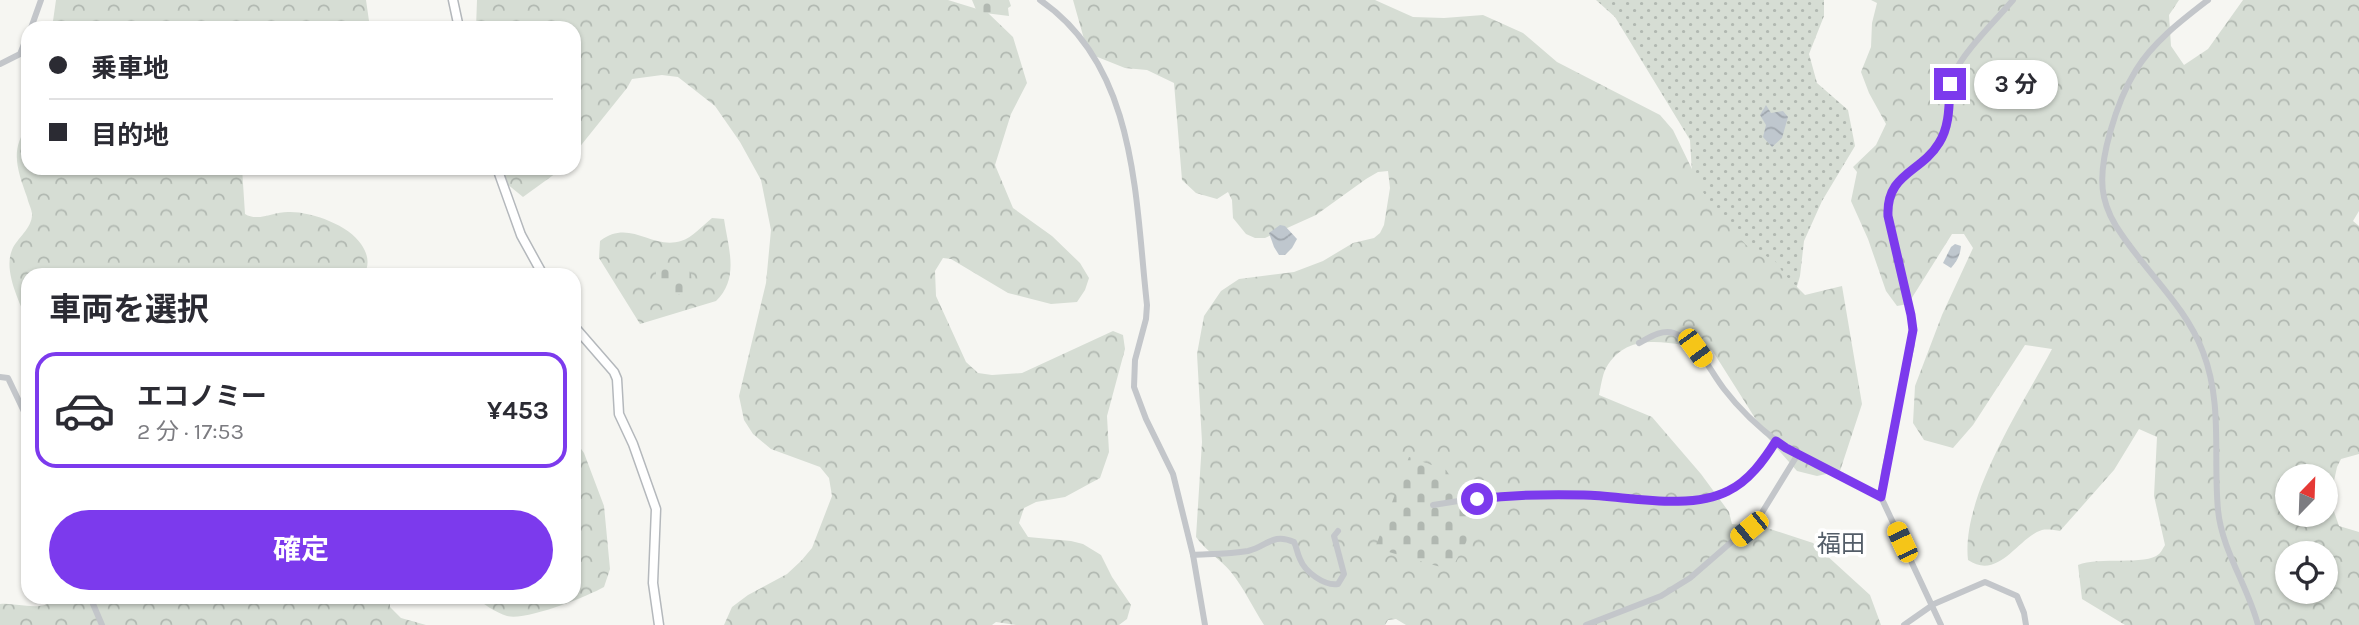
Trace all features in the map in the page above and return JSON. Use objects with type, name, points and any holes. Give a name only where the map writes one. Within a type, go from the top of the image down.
[{"type":"main road","points":[[453,0],[458,21]]},
{"type":"main road","points":[[500,175],[521,235],[539,268]]},
{"type":"main road","points":[[581,334],[614,372],[620,414],[656,509],[653,583],[659,625]]},
{"type":"street","points":[[34,21],[41,0]]},
{"type":"street","points":[[1040,0],[1065,21],[1097,63],[1106,78],[1124,124],[1132,164],[1147,305],[1135,360],[1134,387],[1146,419],[1173,474],[1193,555],[1205,625]]},
{"type":"street","points":[[1941,625],[1881,497],[1913,330],[1888,216],[1890,194],[1895,185],[1939,145],[1946,127],[1950,84],[1960,62],[2013,0]]},
{"type":"street","points":[[2197,9],[2198,0]]},
{"type":"street","points":[[2208,0],[2151,50],[2136,70],[2122,98],[2102,181],[2110,216],[2121,234],[2179,307],[2203,352],[2215,396],[2218,510],[2221,530],[2258,625]]},
{"type":"street","points":[[0,64],[21,52]]},
{"type":"street","points":[[1639,342],[1664,332],[1686,339],[1725,390],[1776,441],[1881,497]]},
{"type":"street","points":[[0,377],[8,378],[21,405]]},
{"type":"street","points":[[1433,505],[1529,495],[1585,495],[1676,501],[1714,496],[1727,492],[1749,477],[1776,441]]},
{"type":"street","points":[[1586,625],[1661,596],[1690,578],[1758,519],[1798,454]]},
{"type":"street","points":[[1193,555],[1251,551],[1274,539],[1287,539],[1294,542],[1299,558],[1310,572],[1332,584],[1338,584],[1344,574],[1334,536],[1338,531]]},
{"type":"street","points":[[1904,625],[1932,606],[1985,582],[2017,596],[2026,625]]},
{"type":"street","points":[[93,604],[102,625]]},
{"type":"green space","points":[[56,0],[366,0],[369,21],[53,21]]},
{"type":"green space","points":[[477,0],[948,0],[987,12],[1013,37],[1027,83],[1011,114],[995,165],[1013,208],[1052,236],[1080,263],[1089,278],[1077,302],[1051,304],[1008,293],[951,259],[943,258],[935,271],[936,296],[966,362],[978,373],[1022,373],[1113,331],[1123,335],[1125,349],[1107,416],[1109,452],[1100,478],[1065,497],[1036,502],[1024,508],[1019,523],[1028,537],[1071,541],[1083,544],[1101,555],[1131,605],[1127,619],[1119,625],[1016,625],[996,622],[992,625],[724,625],[732,607],[787,574],[812,548],[832,496],[829,478],[820,467],[771,449],[753,434],[744,420],[739,396],[766,283],[771,230],[761,180],[740,142],[715,106],[678,77],[662,75],[632,79],[581,145],[581,21],[476,21]]},
{"type":"green space","points":[[972,0],[1009,0],[1009,16],[977,12]]},
{"type":"green space","points":[[1073,0],[1375,0],[1413,17],[1483,15],[1523,33],[1557,62],[1660,115],[1673,130],[1707,200],[1746,245],[1775,261],[1805,295],[1842,286],[1862,404],[1840,471],[1817,476],[1797,471],[1767,437],[1712,350],[1653,342],[1627,348],[1606,368],[1599,395],[1652,417],[1701,474],[1729,512],[1732,524],[1767,528],[1813,543],[1870,595],[1881,625],[1406,625],[1396,619],[1388,620],[1385,625],[1264,625],[1231,572],[1196,537],[1202,442],[1197,354],[1204,316],[1221,291],[1239,279],[1294,272],[1323,261],[1353,243],[1374,238],[1384,225],[1390,188],[1388,171],[1378,172],[1366,179],[1316,215],[1265,238],[1246,234],[1233,218],[1232,200],[1228,192],[1217,199],[1196,193],[1182,180],[1174,83],[1147,70],[1125,68],[1095,56],[1084,39]]},
{"type":"green space","points":[[1596,0],[1824,0],[1824,16],[1809,54],[1817,83],[1848,110],[1855,146],[1822,201],[1804,241],[1800,276],[1791,307],[1696,239],[1690,140],[1615,17]]},
{"type":"green space","points":[[1871,0],[2179,0],[2169,15],[2171,46],[2184,65],[2208,49],[2243,0],[2359,0],[2359,211],[2353,221],[2359,226],[2359,454],[2341,459],[2338,465],[2275,464],[2275,527],[2338,527],[2338,523],[2339,526],[2359,532],[2359,625],[2125,625],[2082,599],[2078,565],[2087,562],[2153,558],[2160,554],[2165,545],[2154,496],[2157,437],[2139,429],[2114,470],[2060,531],[2044,530],[2033,534],[1999,562],[1979,565],[1968,560],[1968,535],[1984,481],[2010,424],[2052,349],[2025,345],[1973,425],[1953,448],[1924,440],[1913,423],[1915,386],[1942,315],[1973,248],[1964,234],[1952,234],[1908,304],[1897,306],[1886,291],[1851,201],[1857,172],[1853,167],[1876,145],[1886,124],[1861,72],[1871,47],[1872,23],[1877,3]]},
{"type":"green space","points":[[21,138],[21,175],[242,175],[245,214],[255,217],[297,212],[338,225],[355,237],[363,248],[367,255],[367,268],[21,268],[21,305],[11,277],[10,258],[12,250],[32,218],[32,211],[21,178],[17,161]]},
{"type":"green space","points":[[496,175],[553,175],[523,197]]},
{"type":"green space","points":[[712,218],[724,219],[730,251],[730,272],[723,292],[716,301],[640,324],[599,258],[600,241],[611,235],[631,233],[660,242],[681,241]]},
{"type":"green space","points":[[686,265],[691,274],[692,286],[682,294],[663,296],[656,291],[656,268]]},
{"type":"green space","points":[[581,449],[604,506],[610,569],[604,587],[581,597]]},
{"type":"green space","points":[[1409,457],[1446,470],[1473,511],[1471,533],[1451,570],[1375,548]]},
{"type":"green space","points":[[0,604],[390,604],[401,618],[426,625],[0,625]]},
{"type":"green space","points":[[484,604],[564,604],[516,617]]},
{"type":"water","points":[[1766,105],[1771,113],[1783,111],[1788,117],[1782,138],[1772,147],[1763,137],[1766,125],[1760,115]]},
{"type":"water","points":[[1280,225],[1285,226],[1297,239],[1285,255],[1279,255],[1269,233]]},
{"type":"water","points":[[1955,244],[1961,246],[1961,250],[1951,268],[1943,263]]},
{"type":"district","name":"福田","points":[[1841,544]]},
{"type":"route","points":[[1477,499],[1497,496],[1585,495],[1676,501],[1714,496],[1727,492],[1749,477],[1776,441],[1881,497],[1913,330],[1887,205],[1895,185],[1939,145],[1946,127],[1950,84]]}]
